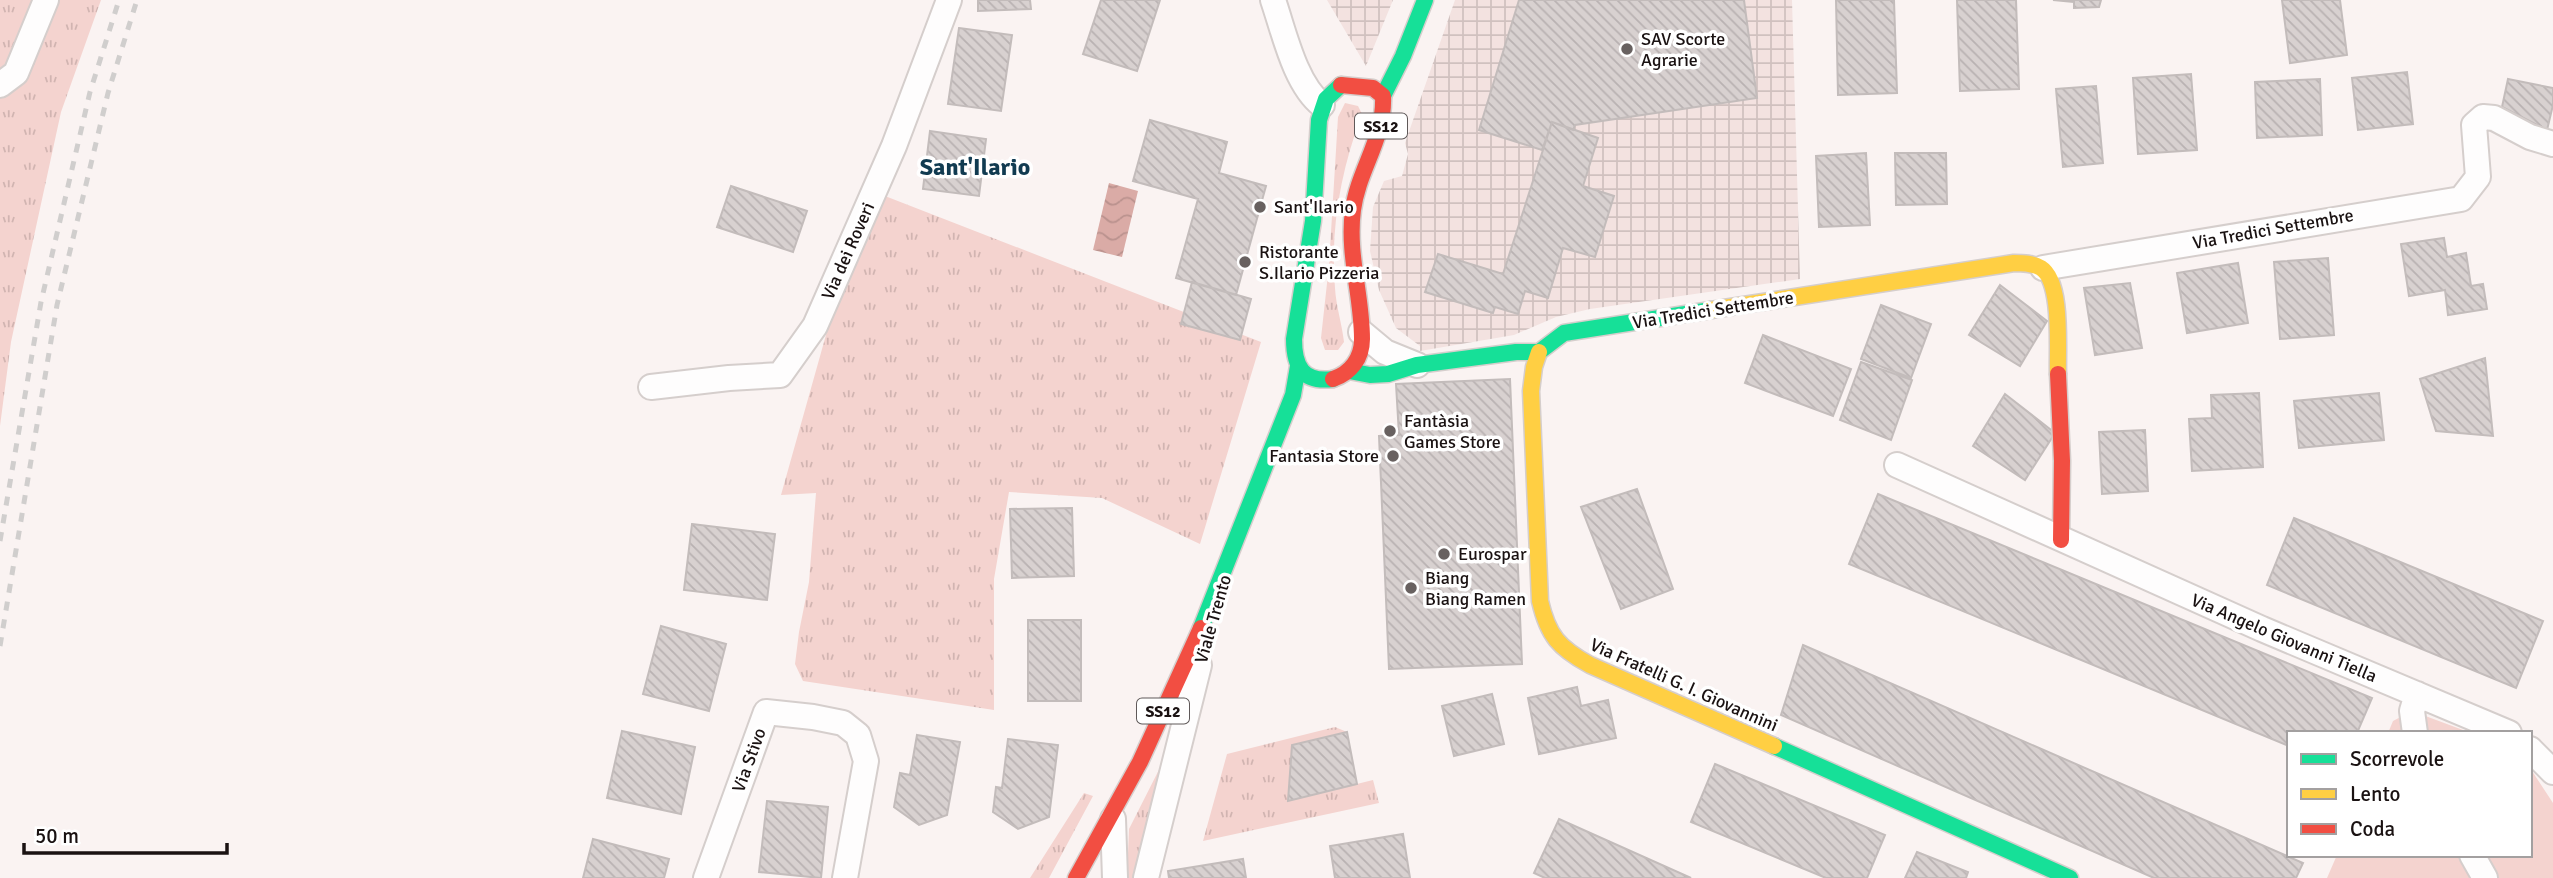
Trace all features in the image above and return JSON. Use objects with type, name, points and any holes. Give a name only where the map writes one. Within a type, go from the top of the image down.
[{"type":"street","points":[[0,85],[16,73],[46,0]]},
{"type":"street","name":"Via dei Roveri","points":[[651,387],[780,375],[815,326],[894,146],[949,0]]},
{"type":"street","points":[[1273,0],[1300,74],[1311,96],[1322,105]]},
{"type":"street","name":"SS12","points":[[1349,371],[1359,358],[1361,332],[1350,240],[1353,206],[1384,116],[1383,96],[1403,56],[1425,0]]},
{"type":"street","name":"SS12","points":[[1322,105],[1330,92],[1341,85],[1373,88],[1383,96]]},
{"type":"street","name":"Viale Trento","points":[[1146,878],[1181,744],[1213,604],[1293,395],[1298,366],[1294,339],[1313,221],[1322,105]]},
{"type":"street","name":"Via Tredici Settembre","points":[[1539,352],[1564,333],[2014,263],[2035,264],[2043,268],[2461,199],[2478,177],[2474,125],[2483,117],[2494,118],[2530,137],[2553,144]]},
{"type":"street","points":[[2043,268],[2052,280],[2055,291],[2062,461],[2061,540]]},
{"type":"street","points":[[1361,332],[1385,352],[1417,365]]},
{"type":"street","points":[[1298,366],[1306,375],[1316,380],[1331,380],[1349,371],[1370,375],[1388,374],[1417,365],[1516,352],[1539,352]]},
{"type":"street","name":"Via Fratelli G. I. Giovannini","points":[[1539,352],[1531,391],[1540,601],[1545,626],[1555,643],[1591,665],[2070,878]]},
{"type":"street","name":"Via Angelo Giovanni Tiella","points":[[1897,465],[2262,629],[2504,731]]},
{"type":"street","name":"SS12","points":[[1076,878],[1113,818],[1213,604]]},
{"type":"street","points":[[2415,731],[2412,711],[2417,694]]},
{"type":"street","name":"Via Stivo","points":[[706,878],[766,712],[843,723],[858,735],[866,761],[845,878]]},
{"type":"street","points":[[2532,751],[2553,772]]},
{"type":"street","points":[[1113,818],[1115,878]]},
{"type":"street","points":[[2473,857],[2485,878]]},
{"type":"shaded area","points":[[1327,0],[1393,0],[1366,66]]},
{"type":"shaded area","points":[[1455,0],[1792,0],[1800,279],[1590,309],[1556,317],[1514,335],[1420,351],[1420,346],[1396,328],[1379,290],[1370,251],[1373,207],[1384,181],[1402,176],[1408,154],[1405,143]]},
{"type":"green space","points":[[0,0],[101,0],[61,112],[11,342],[0,426]]},
{"type":"green space","points":[[1345,103],[1358,106],[1362,114],[1343,178],[1334,243],[1335,288],[1344,342],[1338,350],[1325,350],[1321,338],[1329,265],[1338,117]]},
{"type":"green space","points":[[867,189],[1261,342],[1200,544],[1102,498],[1009,492],[994,579],[994,710],[803,681],[795,664],[809,582],[816,493],[781,495]]},
{"type":"green space","points":[[2412,711],[2466,731],[2389,731],[2393,721]]},
{"type":"green space","points":[[1335,727],[1347,732],[1292,745],[1288,801],[1373,780],[1379,803],[1203,841],[1227,754]]},
{"type":"green space","points":[[1170,748],[1134,878],[1127,878],[1129,829]]},
{"type":"green space","points":[[2532,771],[2553,803],[2553,878],[2327,878],[2336,857],[2532,857]]},
{"type":"green space","points":[[1084,793],[1093,796],[1049,878],[1030,878]]},
{"type":"water","points":[[1109,183],[1138,191],[1122,257],[1093,250]]},
{"type":"building","points":[[978,0],[1030,0],[1031,9],[978,11]]},
{"type":"building","points":[[1101,0],[1160,0],[1137,71],[1083,54]]},
{"type":"building","name":"SAV Scorte Agrarie","points":[[1519,0],[1744,0],[1757,98],[1575,125],[1573,130],[1552,122],[1542,150],[1479,130]]},
{"type":"building","points":[[1836,0],[1894,0],[1897,93],[1838,95]]},
{"type":"building","points":[[1957,0],[2016,0],[2019,89],[1960,91]]},
{"type":"building","points":[[2053,0],[2101,0],[2099,7],[2074,8],[2074,2]]},
{"type":"building","points":[[2282,0],[2340,0],[2347,55],[2290,63]]},
{"type":"building","points":[[959,28],[1012,35],[1001,111],[948,104]]},
{"type":"building","points":[[2407,72],[2413,124],[2358,130],[2352,78]]},
{"type":"building","points":[[2191,74],[2197,150],[2138,154],[2133,78]]},
{"type":"building","points":[[2320,79],[2322,135],[2257,138],[2255,82]]},
{"type":"building","points":[[2508,79],[2553,88],[2553,105],[2547,130],[2502,107]]},
{"type":"building","points":[[2096,86],[2103,163],[2063,167],[2056,89]]},
{"type":"building","points":[[1150,120],[1227,142],[1219,173],[1266,186],[1236,295],[1176,278],[1198,199],[1133,181]]},
{"type":"building","points":[[1552,122],[1598,138],[1583,186],[1614,196],[1595,257],[1563,248],[1548,298],[1525,291],[1518,314],[1495,307],[1493,313],[1425,292],[1438,254],[1503,274]]},
{"type":"building","points":[[930,131],[986,139],[979,196],[923,189]]},
{"type":"building","points":[[1866,153],[1870,225],[1819,227],[1816,156]]},
{"type":"building","points":[[1895,153],[1946,153],[1947,204],[1896,205]]},
{"type":"building","points":[[731,186],[807,211],[793,252],[717,227]]},
{"type":"building","points":[[2444,238],[2447,257],[2466,253],[2471,286],[2483,284],[2487,309],[2448,315],[2445,290],[2409,296],[2401,244]]},
{"type":"building","points":[[2328,258],[2334,335],[2280,339],[2274,262]]},
{"type":"building","points":[[2238,263],[2248,323],[2187,333],[2177,273]]},
{"type":"building","points":[[1192,282],[1251,299],[1240,340],[1181,324]]},
{"type":"building","points":[[2130,283],[2142,348],[2095,355],[2084,288]]},
{"type":"building","points":[[2000,285],[2047,321],[2020,366],[1969,335]]},
{"type":"building","points":[[1881,305],[1931,324],[1911,378],[1861,359]]},
{"type":"building","points":[[1763,335],[1851,369],[1833,416],[1745,383]]},
{"type":"building","points":[[2485,358],[2493,436],[2436,431],[2420,379]]},
{"type":"building","points":[[1861,362],[1912,380],[1891,440],[1840,420]]},
{"type":"building","points":[[1510,379],[1522,664],[1389,669],[1379,436],[1399,435],[1396,384]]},
{"type":"building","points":[[2259,393],[2263,467],[2192,471],[2189,419],[2212,418],[2211,395]]},
{"type":"building","points":[[2379,393],[2384,440],[2299,448],[2294,401]]},
{"type":"building","points":[[2005,394],[2055,433],[2025,480],[1973,446]]},
{"type":"building","points":[[2145,430],[2148,491],[2102,494],[2099,432]]},
{"type":"building","points":[[1637,489],[1673,589],[1621,609],[1581,507]]},
{"type":"building","points":[[1878,494],[2372,698],[2358,731],[2287,731],[2287,745],[1849,564]]},
{"type":"building","points":[[1072,508],[1074,576],[1012,578],[1010,509]]},
{"type":"building","points":[[2294,518],[2543,621],[2516,688],[2267,585]]},
{"type":"building","points":[[692,524],[775,534],[767,600],[684,590]]},
{"type":"building","points":[[1028,620],[1081,620],[1081,701],[1028,701]]},
{"type":"building","points":[[661,626],[726,644],[709,711],[643,694]]},
{"type":"building","points":[[1803,645],[2303,863],[2296,878],[2154,878],[1781,715]]},
{"type":"building","points":[[1577,687],[1581,706],[1608,700],[1616,738],[1539,754],[1528,698]]},
{"type":"building","points":[[1492,694],[1504,744],[1454,756],[1442,706]]},
{"type":"building","points":[[622,731],[695,747],[681,814],[607,798]]},
{"type":"building","points":[[1347,732],[1357,784],[1288,801],[1292,745]]},
{"type":"building","points":[[917,735],[960,742],[947,815],[919,825],[894,807],[900,773],[910,775]]},
{"type":"building","points":[[1008,739],[1058,745],[1049,817],[1018,829],[993,812],[996,787],[1002,788]]},
{"type":"building","points":[[1715,764],[1885,835],[1867,878],[1826,878],[1691,822]]},
{"type":"building","points":[[767,801],[828,807],[821,878],[759,872]]},
{"type":"building","points":[[1559,819],[1691,878],[1545,878],[1534,873]]},
{"type":"building","points":[[1403,834],[1410,878],[1335,878],[1330,846]]},
{"type":"building","points":[[593,839],[669,859],[664,878],[583,878]]},
{"type":"building","points":[[1917,852],[1968,872],[1966,878],[1905,878]]},
{"type":"building","points":[[1243,859],[1246,878],[1169,878],[1168,871]]},
{"type":"railway","points":[[0,541],[41,302],[90,92],[119,0]]},
{"type":"railway","points":[[0,646],[57,305],[108,93],[137,0]]},
{"type":"traffic: fast","points":[[1383,96],[1403,56],[1425,0]]},
{"type":"traffic: fast","points":[[1333,379],[1314,378],[1302,371],[1296,358],[1294,339],[1313,221],[1319,120],[1326,99],[1341,85]]},
{"type":"traffic: fast","points":[[1349,371],[1370,375],[1388,374],[1417,365],[1516,352],[1539,352],[1564,333],[1711,310]]},
{"type":"traffic: fast","points":[[1201,628],[1293,395],[1298,366]]},
{"type":"traffic: fast","points":[[1774,746],[2070,878]]},
{"type":"traffic: slow","points":[[1711,310],[2014,263],[2031,264],[2041,268],[2053,287],[2057,317],[2058,374]]},
{"type":"traffic: slow","points":[[1539,352],[1531,391],[1540,601],[1551,632],[1570,653],[1590,665],[1774,746]]},
{"type":"traffic: jam","points":[[1333,379],[1350,369],[1358,358],[1361,346],[1352,243],[1353,210],[1360,181],[1380,126],[1383,96],[1373,88],[1341,85]]},
{"type":"traffic: jam","points":[[2058,374],[2062,461],[2061,540]]},
{"type":"traffic: jam","points":[[1076,878],[1140,762],[1201,628]]},
{"type":"place","name":"SAV Scorte Agrarie","points":[[1627,49]]},
{"type":"place","name":"Sant'Ilario","points":[[1260,207]]},
{"type":"place","name":"Ristorante S.Ilario Pizzeria","points":[[1245,262]]},
{"type":"place","name":"Fantàsia Games Store","points":[[1390,431]]},
{"type":"place","name":"Fantasia Store","points":[[1393,456]]},
{"type":"place","name":"Eurospar","points":[[1444,554]]},
{"type":"place","name":"Biang Biang Ramen","points":[[1411,588]]},
{"type":"district","name":"Sant'Ilario","points":[[975,167]]}]
